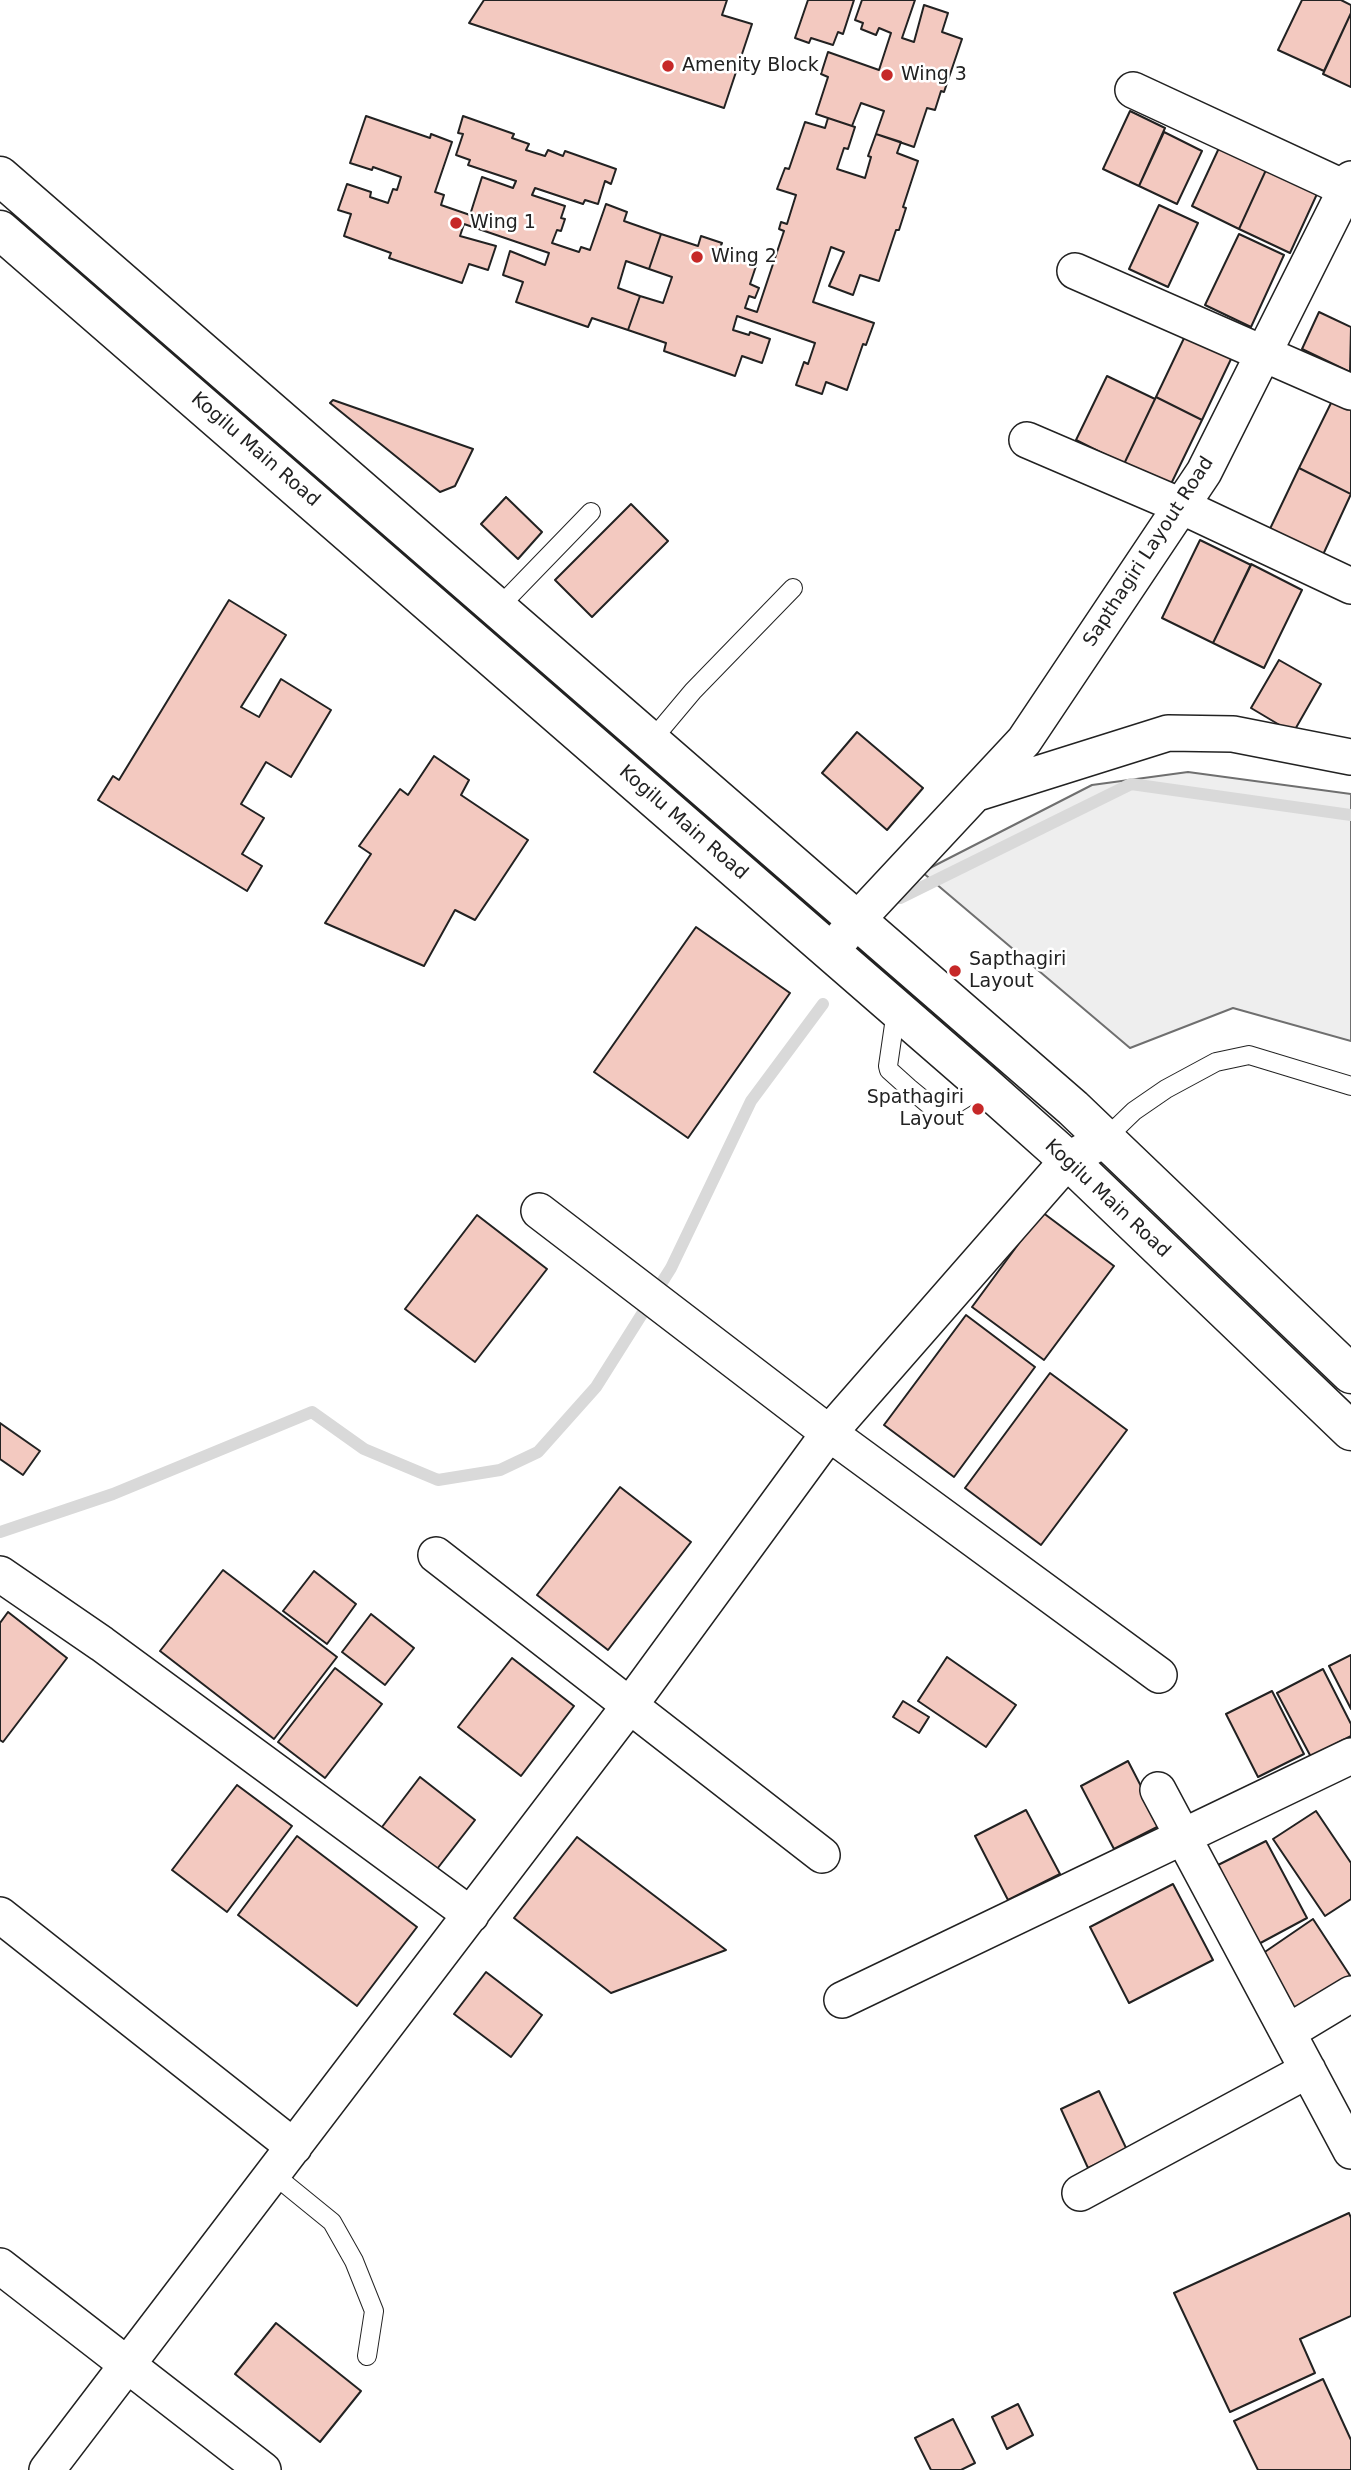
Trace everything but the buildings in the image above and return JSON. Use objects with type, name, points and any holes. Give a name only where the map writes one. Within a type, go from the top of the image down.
[{"type":"main road","points":[[0,176],[68,232],[1073,1108],[1351,1374]]},
{"type":"main road","name":"Kogilu Main Road","points":[[0,230],[985,1086],[1068,1160],[1351,1432]]},
{"type":"main road","points":[[41,264],[68,232]]},
{"type":"street","points":[[1133,90],[1349,186]]},
{"type":"street","name":"Sapthagiri Layout Road","points":[[830,951],[1024,741],[1204,472],[1349,186]]},
{"type":"street","points":[[1075,271],[1351,392]]},
{"type":"street","points":[[1027,440],[1181,506],[1351,586]]},
{"type":"street","name":"Sapthagiri Layout Road","points":[[974,794],[1168,733],[1233,734],[1351,757]]},
{"type":"street","points":[[47,2470],[631,1706],[829,1433],[1068,1160],[1105,1139]]},
{"type":"street","points":[[539,1211],[829,1433],[1159,1675]]},
{"type":"street","points":[[436,1555],[822,1855]]},
{"type":"street","points":[[0,1574],[102,1644],[471,1915]]},
{"type":"street","points":[[842,2000],[1351,1756]]},
{"type":"street","points":[[1158,1790],[1351,2151]]},
{"type":"street","points":[[0,1915],[294,2147]]},
{"type":"street","points":[[1288,2032],[1351,1994]]},
{"type":"street","points":[[1080,2193],[1308,2070]]},
{"type":"street","points":[[0,2266],[263,2470]]},
{"type":"lane","points":[[498,608],[591,512]]},
{"type":"lane","points":[[651,741],[693,691],[793,588]]},
{"type":"lane","points":[[896,1011],[888,1066],[909,1088],[938,1112],[985,1086]]},
{"type":"lane","points":[[1105,1139],[1134,1111],[1166,1089],[1216,1062],[1249,1055],[1351,1086]]},
{"type":"lane","points":[[273,2174],[332,2222],[354,2261],[374,2311],[367,2356]]},
{"type":"shaded area","points":[[1188,772],[1351,794],[1351,1041],[1233,1008],[1130,1048],[922,872],[1092,785]]},
{"type":"waterway","points":[[900,898],[1131,784],[1351,815]]},
{"type":"waterway","points":[[0,1532],[113,1494],[312,1412],[364,1449],[438,1480],[500,1470],[538,1452],[596,1387],[671,1268],[751,1101],[823,1004]]},
{"type":"place","name":"Amenity Block","points":[[668,66]]},
{"type":"place","name":"Wing 3","points":[[887,75]]},
{"type":"place","name":"Wing 1","points":[[456,223]]},
{"type":"place","name":"Wing 2","points":[[697,257]]},
{"type":"place","name":"Sapthagiri Layout","points":[[955,971]]},
{"type":"place","name":"Spathagiri Layout","points":[[978,1109]]}]
